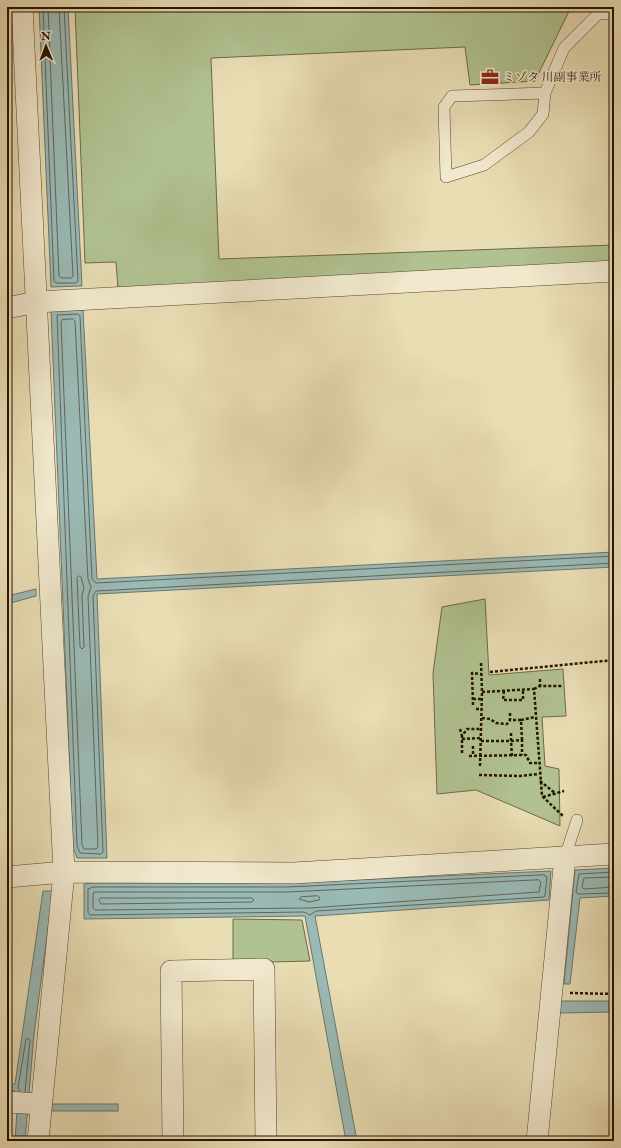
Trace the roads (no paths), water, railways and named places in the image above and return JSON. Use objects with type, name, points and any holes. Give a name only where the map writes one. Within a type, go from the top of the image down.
[{"type":"street","points":[[22,7],[64,872],[23,1103],[38,1141]]},
{"type":"street","points":[[7,308],[36,302],[614,271]]},
{"type":"street","points":[[7,877],[64,872],[294,873],[614,854]]},
{"type":"street","points":[[537,1141],[565,857]]},
{"type":"street","points":[[173,1141],[171,971],[264,969],[266,1141]]},
{"type":"lane","points":[[545,93],[452,96],[444,107],[446,177],[484,165],[529,132],[543,114],[545,93],[564,48],[596,11],[614,14]]},
{"type":"lane","points":[[565,857],[576,824]]},
{"type":"water","points":[[39,7],[68,7],[82,286],[51,287]]},
{"type":"water","points":[[83,310],[97,579],[614,552],[614,567],[97,594],[107,858],[77,858],[73,847],[51,311]]},
{"type":"water","points":[[36,589],[36,596],[7,604],[7,596]]},
{"type":"water","points":[[614,868],[614,896],[580,898],[570,984],[564,984],[575,870]]},
{"type":"water","points":[[551,871],[549,900],[315,916],[357,1141],[346,1141],[305,916],[84,919],[84,884],[93,883],[287,883]]},
{"type":"water","points":[[43,891],[53,891],[34,1034],[25,1141],[15,1141],[18,1095],[13,1090],[7,1090],[7,1084],[15,1084]]},
{"type":"water","points":[[561,1001],[614,1001],[614,1012],[560,1013]]},
{"type":"water","points":[[50,1104],[118,1104],[118,1111],[50,1111]]},
{"type":"place","name":"ミゾタ 川副事業所","points":[[490,77]]}]
